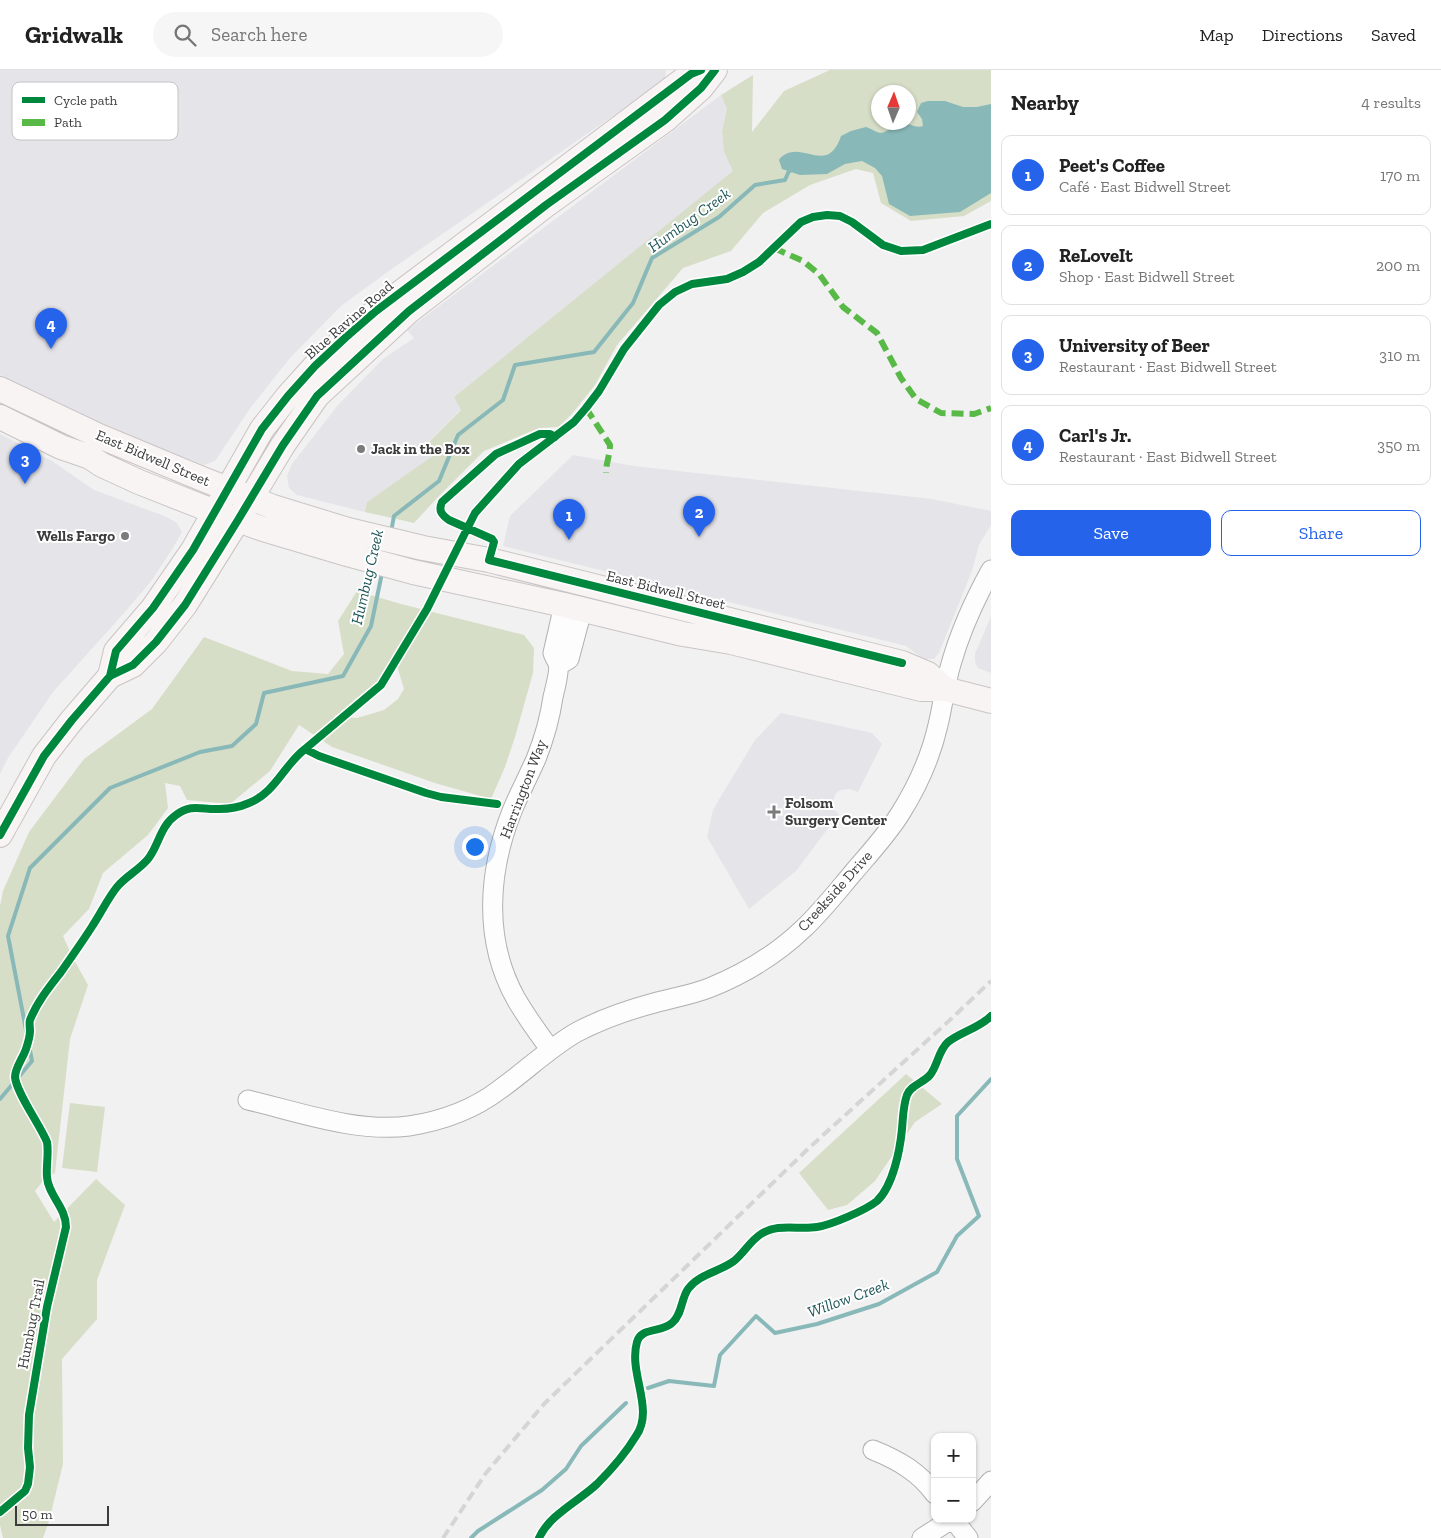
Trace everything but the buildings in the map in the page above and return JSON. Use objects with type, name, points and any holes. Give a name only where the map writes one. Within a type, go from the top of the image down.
[{"type":"main road","name":"Blue Ravine Road","points":[[110,676],[116,651],[137,628],[169,586],[216,512],[262,429],[310,372],[376,311],[691,74],[701,70]]},
{"type":"main road","name":"Blue Ravine Road","points":[[0,835],[44,756],[72,720],[110,676],[133,665],[156,642],[185,605],[283,445],[317,396],[409,311],[546,205],[665,120],[701,88],[715,70]]},
{"type":"main road","points":[[612,159],[621,140],[665,105],[664,95]]},
{"type":"main road","points":[[384,335],[382,327],[389,312],[413,294],[419,279]]},
{"type":"main road","name":"East Bidwell Street","points":[[0,389],[156,461],[273,507],[365,535],[489,560],[902,663],[928,674],[944,689]]},
{"type":"main road","points":[[0,402],[47,422],[72,430],[94,434]]},
{"type":"main road","name":"East Bidwell Street","points":[[0,417],[61,447],[90,457],[102,465],[139,482],[289,538],[407,570],[573,607],[682,634],[731,642],[921,690],[944,689],[991,701]]},
{"type":"main road","points":[[407,570],[471,570],[554,590],[568,591],[574,589],[578,583]]},
{"type":"main road","points":[[573,607],[589,601],[596,601],[688,623],[722,618]]},
{"type":"street","name":"Creekside Drive","points":[[248,1100],[346,1124],[409,1126],[440,1119],[479,1103],[503,1088],[550,1049],[577,1032],[604,1019],[630,1010],[710,987],[738,975],[780,948],[817,915],[883,838],[915,787],[927,760],[938,724],[944,689],[957,647],[975,601],[991,570]]},
{"type":"street","name":"Harrington Way","points":[[550,1049],[528,1018],[507,979],[500,959],[495,933],[492,900],[494,875],[500,848],[512,811],[536,759],[546,731],[558,665],[552,653],[573,607]]},
{"type":"street","points":[[873,1450],[890,1457],[910,1469],[931,1489]]},
{"type":"street","points":[[976,1498],[991,1481]]},
{"type":"street","points":[[922,1538],[946,1523]]},
{"type":"street","points":[[955,1523],[968,1538]]},
{"type":"shaded area","points":[[0,70],[666,70],[665,80],[341,306],[290,358],[251,407],[215,461],[204,465],[134,438],[0,375]]},
{"type":"shaded area","points":[[721,95],[727,109],[722,131],[724,152],[734,171],[454,397],[461,409],[428,442],[438,453],[367,502],[365,512],[297,495],[289,488],[287,476],[292,464],[338,405],[383,359],[414,338],[407,330]]},
{"type":"shaded area","points":[[0,434],[52,461],[94,490],[167,517],[177,523],[182,532],[152,580],[53,692],[8,758],[0,774]]},
{"type":"shaded area","points":[[573,455],[634,466],[932,499],[991,511],[991,525],[979,545],[972,571],[939,653],[934,659],[923,659],[906,646],[503,546],[510,516]]},
{"type":"shaded area","points":[[991,616],[991,673],[978,668],[975,662],[975,654]]},
{"type":"shaded area","name":"Folsom Surgery Center","points":[[781,713],[872,733],[882,744],[858,792],[849,789],[836,793],[832,803],[833,809],[839,814],[796,871],[749,909],[707,837],[713,810],[721,796],[755,740]]},
{"type":"green space","points":[[830,70],[991,70],[991,201],[964,216],[911,221],[881,203],[873,173],[856,169],[810,185],[763,213],[731,251],[683,268],[617,345],[595,385],[571,415],[558,427],[539,428],[484,451],[414,523],[365,512],[367,502],[437,453],[428,443],[461,410],[454,397],[733,171],[724,152],[722,131],[727,109],[721,95],[753,75],[752,132],[784,91]]},
{"type":"green space","points":[[357,591],[524,635],[534,648],[533,673],[505,767],[491,799],[435,783],[332,747],[299,725],[270,771],[230,804],[187,800],[180,786],[165,783],[168,808],[148,835],[103,873],[89,909],[63,936],[88,985],[70,1039],[55,1173],[43,1181],[35,1191],[54,1222],[96,1179],[125,1205],[97,1280],[97,1319],[62,1359],[63,1464],[43,1538],[3,1538],[0,1525],[0,906],[3,891],[29,832],[84,759],[152,709],[204,637],[292,671],[328,674],[344,654],[338,621]],"holes":[[[394,656],[404,689],[398,699],[384,710],[357,718],[333,716],[338,715],[377,683]]]},
{"type":"green space","points":[[906,1074],[942,1104],[915,1122],[875,1181],[847,1205],[828,1210],[799,1173]]},
{"type":"green space","points":[[70,1103],[105,1107],[97,1172],[62,1168]]},
{"type":"water","points":[[945,101],[963,107],[991,104],[991,193],[960,212],[910,216],[889,204],[882,176],[875,168],[862,161],[845,164],[827,174],[800,175],[782,169],[779,160],[784,155],[792,152],[823,156],[829,154],[836,147],[841,136],[851,131],[866,127],[882,133],[888,130],[916,130],[916,126],[923,126],[922,119],[917,112],[921,103]]},
{"type":"waterway","name":"Humbug Creek","points":[[391,532],[394,516],[439,481],[458,435],[503,400],[515,365],[594,352],[633,303],[652,258],[719,217],[755,185],[785,180],[789,171],[793,170]]},
{"type":"waterway","name":"Humbug Creek","points":[[0,1099],[32,1061],[8,936],[30,868],[110,788],[200,752],[232,746],[256,724],[264,693],[343,676],[371,626],[382,573]]},
{"type":"waterway","name":"Willow Creek","points":[[648,1388],[669,1381],[714,1386],[720,1355],[756,1316],[775,1333],[817,1324],[879,1304],[937,1272],[957,1236],[979,1216],[957,1159],[957,1116],[991,1079]]},
{"type":"waterway","name":"Willow Creek","points":[[471,1538],[478,1531],[542,1490],[566,1469],[581,1446],[626,1403]]},
{"type":"railway","points":[[443,1538],[486,1473],[544,1404],[810,1147],[991,981]]},
{"type":"marked path","points":[[774,248],[803,261],[819,274],[843,307],[877,333],[901,378],[916,399],[941,413],[974,414],[991,408]]},
{"type":"marked path","points":[[586,408],[610,445],[606,473]]},
{"type":"cycle path","points":[[110,676],[116,651],[153,608],[193,550],[262,429],[315,366],[376,311],[691,74],[701,70]]},
{"type":"cycle path","points":[[0,835],[44,756],[72,720],[110,676],[133,665],[156,642],[185,605],[283,445],[317,396],[409,311],[546,205],[665,120],[701,88],[715,70]]},
{"type":"cycle path","points":[[305,749],[381,685],[427,609],[475,513],[519,464],[574,422],[599,391],[624,349],[659,305],[675,292],[692,284],[727,279],[743,272],[759,262],[801,222],[813,217],[840,216],[852,222],[883,245],[901,251],[923,250],[991,224]]},
{"type":"cycle path","points":[[555,437],[550,434],[540,434],[496,454],[442,502],[441,512],[449,520],[492,539],[494,542],[489,560],[902,663]]},
{"type":"cycle path","name":"Humbug Trail","points":[[0,1512],[25,1491],[28,1484],[30,1467],[28,1448],[29,1415],[47,1307],[66,1227],[63,1213],[48,1183],[47,1142],[19,1091],[15,1074],[25,1052],[30,1033],[30,1021],[36,1007],[85,937],[114,891],[148,859],[166,825],[176,815],[192,808],[234,808],[258,798],[273,786],[305,749],[319,756],[426,793],[441,797],[497,804]]},
{"type":"cycle path","points":[[539,1538],[557,1515],[602,1479],[636,1436],[643,1414],[635,1354],[639,1337],[672,1323],[678,1316],[688,1289],[703,1276],[734,1261],[761,1234],[781,1228],[823,1226],[857,1213],[877,1201],[883,1194],[895,1167],[907,1095],[914,1086],[930,1075],[948,1042],[981,1024],[991,1016]]},
{"type":"place","name":"Carl's Jr.","points":[[51,349]]},
{"type":"place","name":"Jack in the Box","points":[[361,449]]},
{"type":"place","name":"University of Beer","points":[[25,484]]},
{"type":"place","name":"Wells Fargo","points":[[125,536]]},
{"type":"place","name":"ReLoveIt","points":[[699,537]]},
{"type":"place","name":"Peet's Coffee","points":[[569,540]]},
{"type":"place","name":"Folsom Surgery Center","points":[[774,812]]}]
